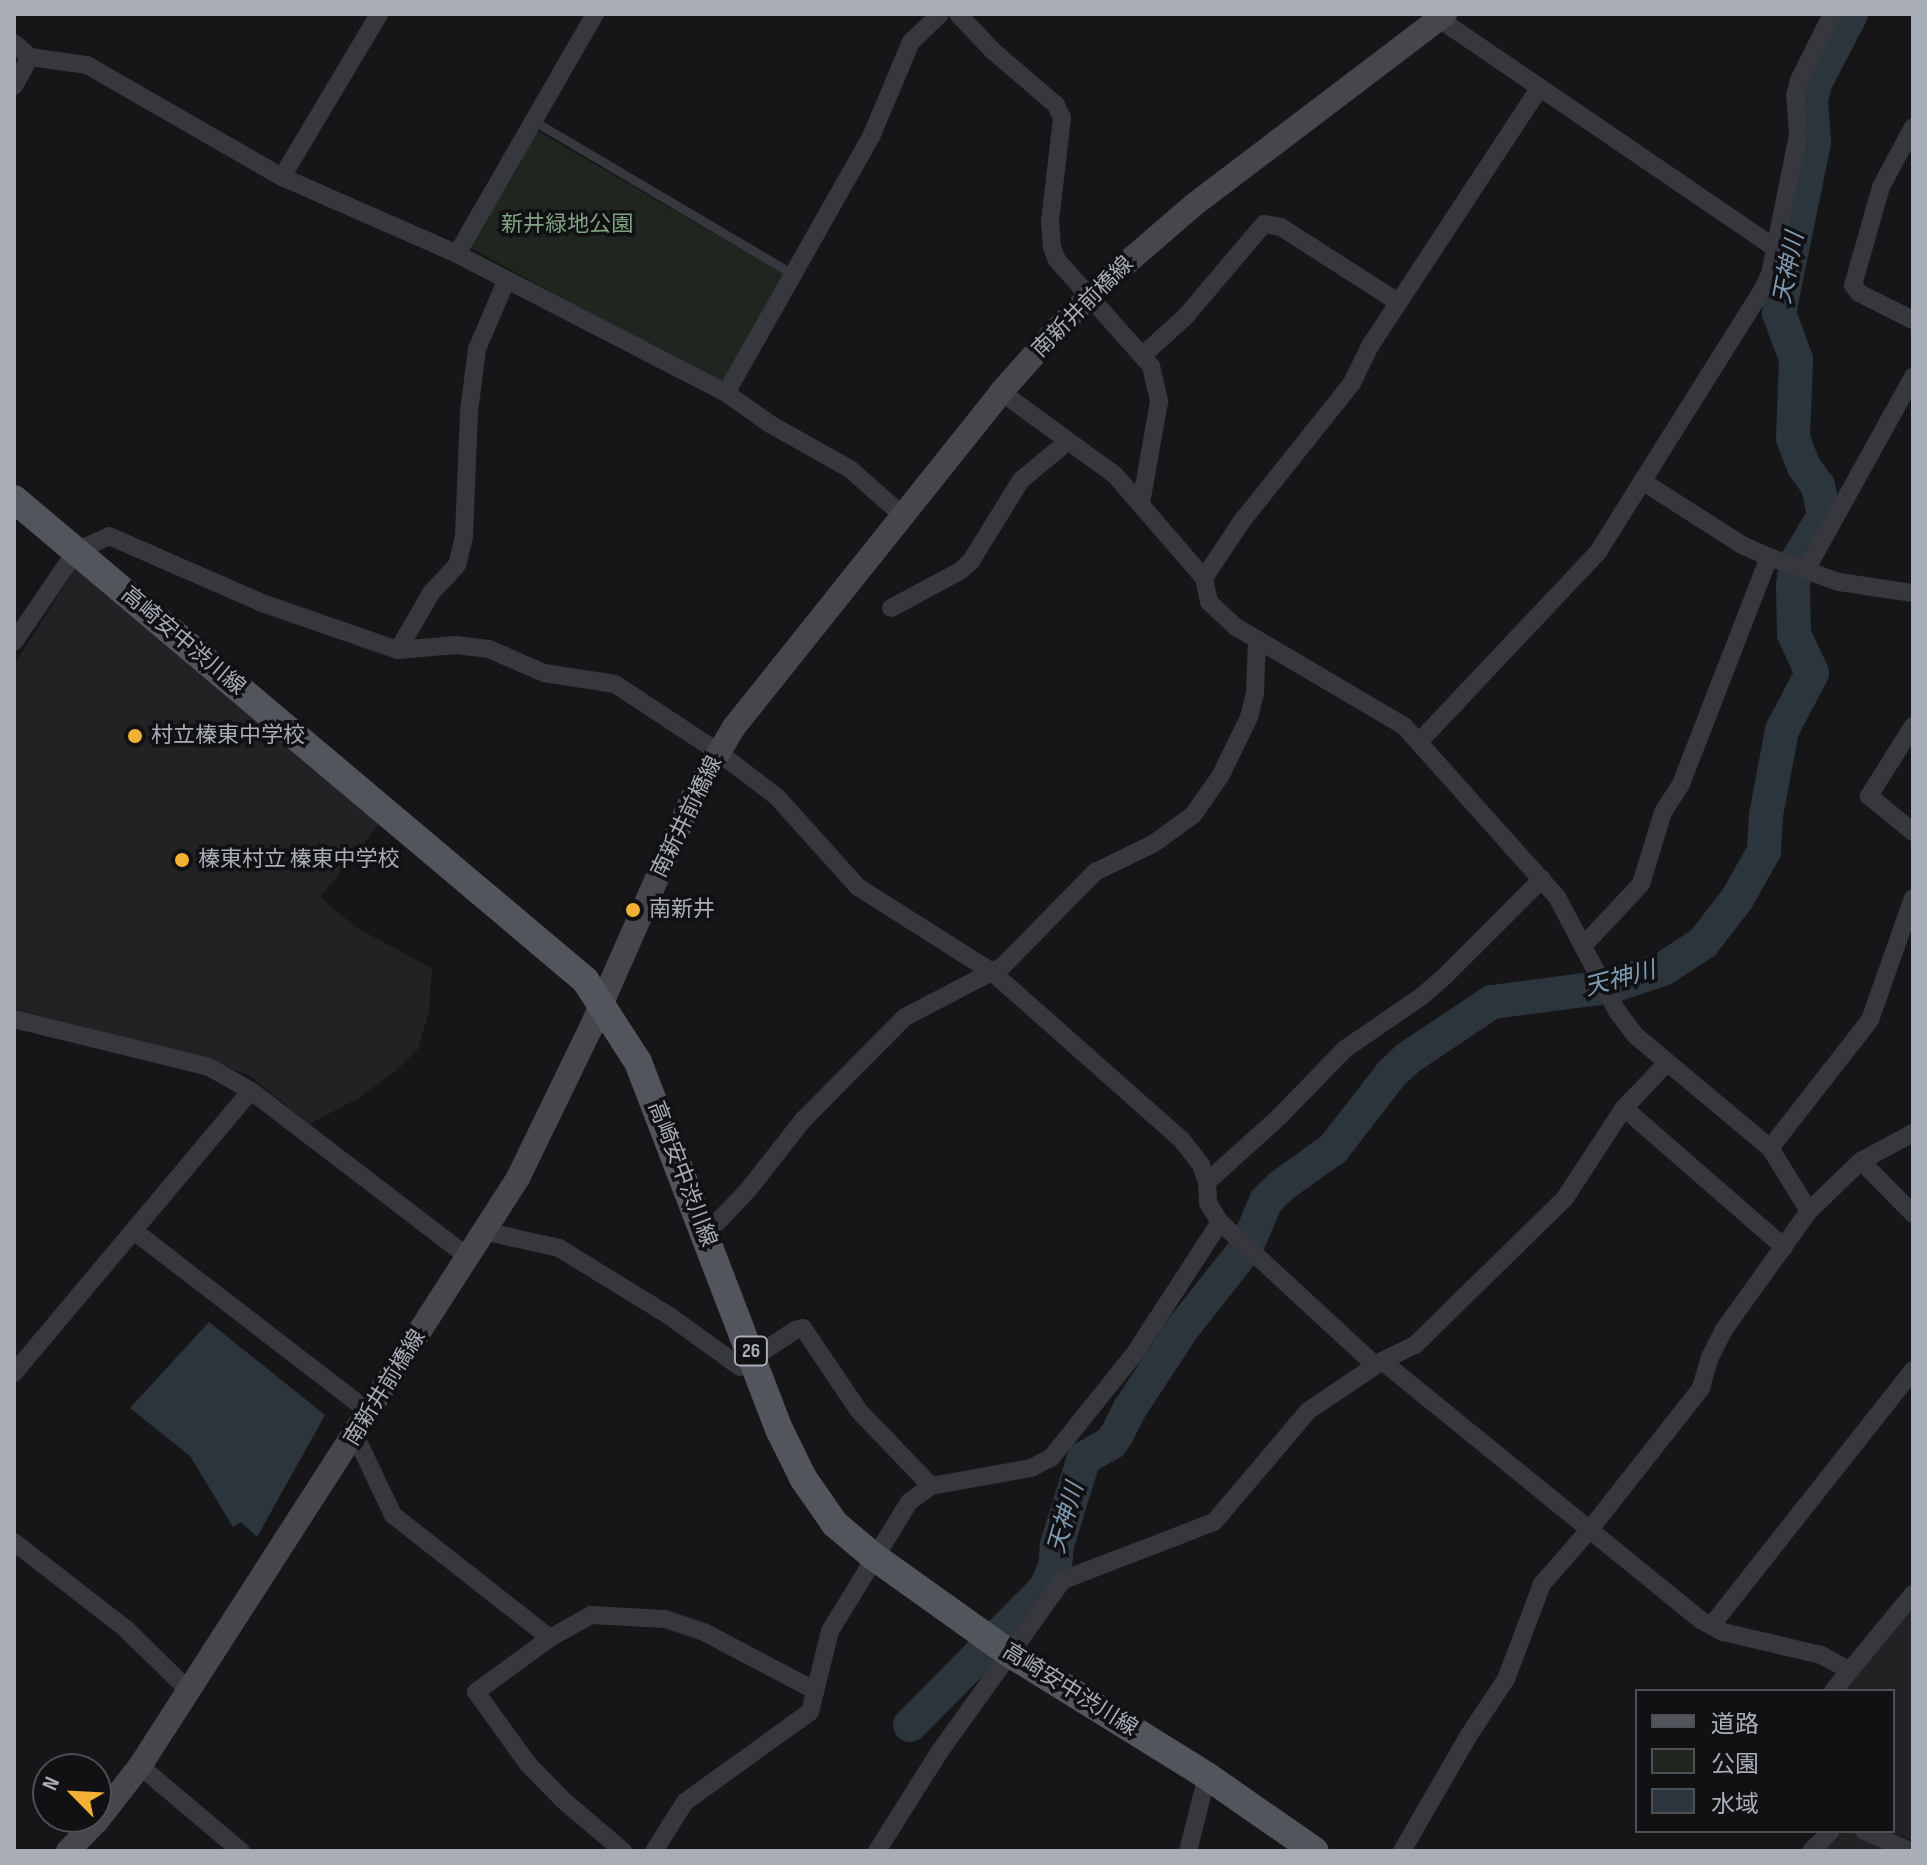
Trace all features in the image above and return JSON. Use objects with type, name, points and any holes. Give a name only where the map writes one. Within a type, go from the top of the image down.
[{"type":"main road","name":"南新井前橋線","points":[[68,1851],[97,1821],[140,1766],[355,1435],[538,1143],[693,796],[734,727],[1001,392],[1091,295],[1227,179],[1439,16]]},
{"type":"main road","name":"高崎安中渋川線","points":[[14,499],[580,974],[602,1003],[638,1062],[780,1431],[803,1478],[835,1524],[873,1556],[998,1645],[1207,1776],[1315,1851]]},
{"type":"street","points":[[282,177],[379,14]]},
{"type":"street","points":[[457,254],[595,14]]},
{"type":"street","points":[[726,393],[871,137],[911,42],[940,14]]},
{"type":"street","points":[[958,14],[993,51],[1056,105],[1062,118],[1050,222],[1052,247],[1057,260],[1151,366],[1159,402],[1141,503]]},
{"type":"street","points":[[1419,742],[1598,552],[1762,291],[1770,274],[1798,135],[1795,96],[1799,80],[1832,14]]},
{"type":"street","points":[[1439,16],[1538,90],[1774,247]]},
{"type":"street","points":[[14,43],[30,57],[87,65],[282,177],[457,254],[726,393],[770,424],[850,469],[902,515]]},
{"type":"street","points":[[14,86],[30,57]]},
{"type":"street","points":[[1204,578],[1242,521],[1352,383],[1370,346],[1538,90]]},
{"type":"street","points":[[1913,127],[1881,187],[1853,285],[1859,293],[1913,320]]},
{"type":"street","points":[[1143,355],[1185,317],[1264,224],[1281,227],[1398,302]]},
{"type":"street","points":[[398,650],[431,593],[457,565],[464,536],[469,412],[477,349],[506,281]]},
{"type":"street","points":[[1806,570],[1913,377]]},
{"type":"street","points":[[1001,392],[1115,475],[1204,578],[1209,602],[1257,641],[1404,726],[1542,879],[1566,910],[1617,1011],[1636,1036],[1770,1148],[1809,1211]]},
{"type":"street","points":[[891,608],[960,571],[971,561],[1021,480],[1067,442]]},
{"type":"street","points":[[1642,481],[1742,545],[1769,557],[1839,582],[1913,593]]},
{"type":"street","points":[[14,642],[76,551],[109,536],[265,604],[398,650],[456,645],[489,649],[544,673],[615,684],[718,752],[777,797],[858,887],[992,972],[1181,1139],[1201,1165],[1207,1182],[1208,1203],[1220,1222],[1379,1363],[1711,1626],[1723,1632],[1821,1655],[1847,1669]]},
{"type":"street","points":[[1583,946],[1641,884],[1663,812],[1681,784],[1769,557]]},
{"type":"street","points":[[706,1234],[748,1190],[787,1138],[884,1035],[928,1003],[1003,966],[1095,872],[1153,844],[1193,815],[1221,775],[1249,717],[1255,693],[1257,641]]},
{"type":"street","points":[[1913,726],[1869,796],[1913,832]]},
{"type":"street","points":[[1207,1182],[1280,1116],[1345,1049],[1422,996],[1446,975],[1542,879]]},
{"type":"street","points":[[1770,1148],[1870,1020],[1913,898]]},
{"type":"street","points":[[14,1020],[209,1067],[251,1091],[468,1257]]},
{"type":"street","points":[[877,1851],[940,1751],[998,1645],[1063,1580],[1214,1522],[1308,1411],[1379,1363],[1415,1345],[1565,1198],[1624,1108],[1666,1064]]},
{"type":"street","points":[[14,1373],[251,1091]]},
{"type":"street","points":[[1624,1108],[1784,1247]]},
{"type":"street","points":[[1402,1851],[1506,1679],[1542,1584],[1591,1528],[1701,1388],[1710,1357],[1723,1331],[1809,1211],[1861,1161],[1913,1133]]},
{"type":"street","points":[[1861,1161],[1913,1214]]},
{"type":"street","points":[[654,1851],[685,1802],[810,1712],[812,1689],[830,1631],[873,1556],[909,1502],[931,1486],[1031,1468],[1051,1458],[1135,1353],[1220,1222]]},
{"type":"street","points":[[134,1231],[369,1412]]},
{"type":"street","points":[[484,1231],[559,1248],[671,1317],[740,1367],[795,1330],[803,1328],[859,1411],[931,1486]]},
{"type":"street","points":[[1711,1626],[1913,1370]]},
{"type":"street","points":[[355,1435],[393,1515],[550,1638]]},
{"type":"street","points":[[14,1542],[126,1629],[189,1691]]},
{"type":"street","points":[[1834,1689],[1847,1669],[1913,1594]]},
{"type":"street","points":[[623,1851],[564,1801],[528,1764],[476,1692],[550,1638],[591,1615],[665,1619],[704,1632],[812,1689]]},
{"type":"street","points":[[140,1766],[241,1851]]},
{"type":"street","points":[[1188,1851],[1207,1776]]},
{"type":"street","points":[[1811,1851],[1829,1833]]},
{"type":"street","points":[[1869,1833],[1911,1851]]},
{"type":"lane","points":[[534,121],[793,274]]},
{"type":"shaded area","name":"榛東村立 榛東中学校","points":[[75,569],[380,823],[320,897],[357,928],[432,968],[429,1011],[418,1049],[397,1070],[357,1099],[309,1124],[250,1076],[198,1056],[14,1009],[14,665]]},
{"type":"shaded area","points":[[1913,1607],[1913,1841],[1895,1833],[1895,1689],[1846,1689]]},
{"type":"shaded area","points":[[1842,1833],[1856,1833],[1897,1851],[1823,1851]]},
{"type":"green space","name":"新井緑地公園","points":[[539,132],[784,274],[726,380],[720,385],[471,248],[533,134]]},
{"type":"water","points":[[209,1322],[325,1415],[257,1537],[241,1522],[233,1527],[190,1456],[130,1408]]},
{"type":"waterway","name":"天神川","points":[[910,1725],[1046,1588],[1055,1567],[1057,1545],[1084,1458],[1111,1443],[1182,1329],[1246,1248],[1266,1201],[1281,1186],[1333,1149],[1392,1073],[1408,1058],[1492,1002],[1608,987],[1663,969],[1703,943],[1737,899],[1764,851],[1766,815],[1782,730],[1812,673],[1794,634],[1793,585],[1797,561],[1824,516],[1818,486],[1804,467],[1793,438],[1796,359],[1779,313],[1814,143],[1811,101],[1815,83],[1851,14]]},
{"type":"place","name":"村立榛東中学校","points":[[135,736]]},
{"type":"place","name":"榛東村立 榛東中学校","points":[[182,860]]},
{"type":"place","name":"南新井","points":[[633,910]]}]
